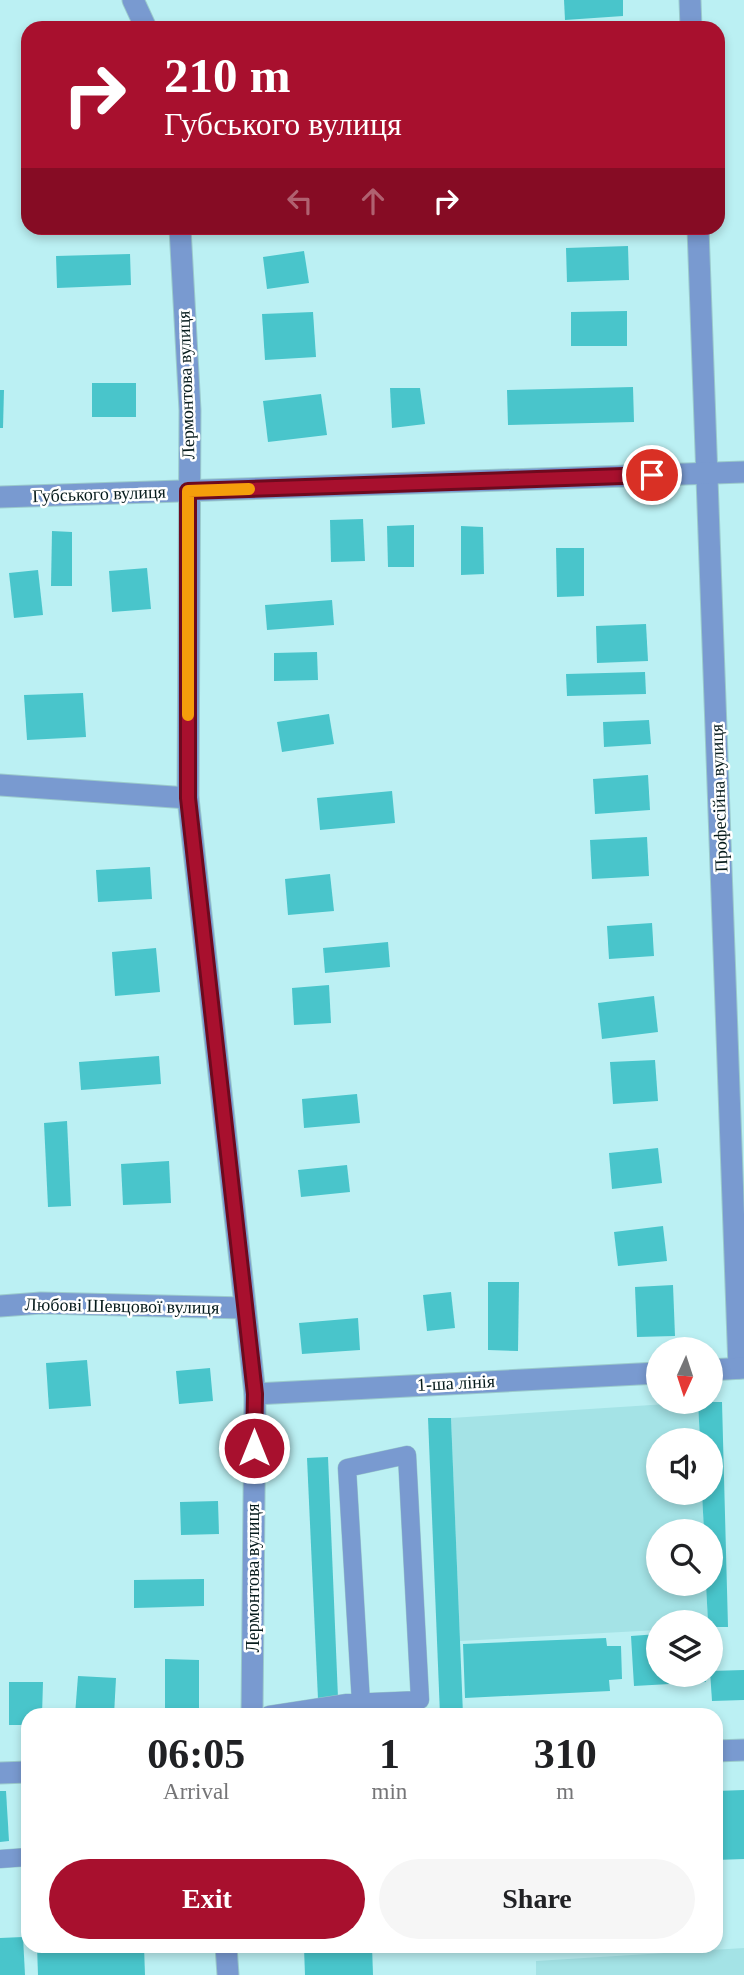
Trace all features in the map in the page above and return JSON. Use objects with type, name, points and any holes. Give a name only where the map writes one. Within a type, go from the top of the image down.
[{"type":"street","points":[[133,0],[143,21]]},
{"type":"street","points":[[690,0],[691,21]]},
{"type":"street","name":"Лермонтова вулиця","points":[[180,235],[190,410],[188,798],[255,1394],[252,1708]]},
{"type":"street","name":"Професійна вулиця","points":[[698,235],[742,1368]]},
{"type":"street","name":"Губського вулиця","points":[[0,496],[744,472]]},
{"type":"street","points":[[0,785],[188,798]]},
{"type":"street","name":"Любові Шевцової вулиця","points":[[0,1306],[41,1303],[245,1308]]},
{"type":"street","points":[[723,1369],[742,1368]]},
{"type":"street","name":"1-ша лінія","points":[[255,1394],[646,1374]]},
{"type":"street","points":[[723,1751],[744,1750]]},
{"type":"street","points":[[0,1773],[21,1772]]},
{"type":"street","points":[[226,1953],[228,1975]]},
{"type":"lane","points":[[322,1708],[419,1700],[407,1454],[347,1468],[360,1703]]},
{"type":"lane","points":[[0,1859],[21,1858]]},
{"type":"shaded area","points":[[646,1405],[646,1414],[699,1414],[699,1428],[646,1428],[646,1505],[703,1505],[703,1519],[646,1519],[646,1596],[707,1596],[707,1610],[646,1610],[646,1631],[460,1641],[451,1418]]},
{"type":"shaded area","points":[[744,1948],[744,1975],[536,1975],[536,1961],[664,1953],[723,1953],[723,1949]]},
{"type":"building","points":[[564,0],[623,0],[623,16],[565,20]]},
{"type":"building","points":[[628,246],[629,280],[567,282],[566,248]]},
{"type":"building","points":[[304,251],[309,283],[267,289],[263,257]]},
{"type":"building","points":[[130,254],[131,285],[57,288],[56,256]]},
{"type":"building","points":[[627,311],[627,346],[571,346],[571,312]]},
{"type":"building","points":[[313,312],[316,357],[265,360],[262,314]]},
{"type":"building","points":[[92,383],[136,383],[136,417],[92,417]]},
{"type":"building","points":[[633,387],[634,422],[508,425],[507,390]]},
{"type":"building","points":[[390,388],[420,388],[425,424],[392,428]]},
{"type":"building","points":[[0,390],[4,390],[3,428],[0,428]]},
{"type":"building","points":[[321,394],[327,435],[268,442],[263,401]]},
{"type":"building","points":[[363,519],[365,561],[331,562],[330,520]]},
{"type":"building","points":[[414,525],[414,567],[388,567],[387,526]]},
{"type":"building","points":[[461,526],[483,527],[484,574],[461,575]]},
{"type":"building","points":[[52,531],[72,532],[72,586],[51,586]]},
{"type":"building","points":[[556,548],[584,548],[584,596],[557,597]]},
{"type":"building","points":[[147,568],[151,609],[112,612],[109,571]]},
{"type":"building","points":[[38,570],[43,615],[14,618],[9,573]]},
{"type":"building","points":[[332,600],[334,625],[267,630],[265,605]]},
{"type":"building","points":[[646,624],[648,661],[597,663],[596,626]]},
{"type":"building","points":[[317,652],[318,680],[274,681],[274,653]]},
{"type":"building","points":[[645,672],[646,694],[567,696],[566,674]]},
{"type":"building","points":[[83,693],[86,737],[27,740],[24,695]]},
{"type":"building","points":[[329,714],[334,744],[282,752],[277,722]]},
{"type":"building","points":[[649,720],[651,744],[604,747],[603,722]]},
{"type":"building","points":[[648,775],[650,810],[595,814],[593,779]]},
{"type":"building","points":[[392,791],[395,823],[320,830],[317,798]]},
{"type":"building","points":[[647,837],[649,876],[592,879],[590,840]]},
{"type":"building","points":[[150,867],[152,899],[98,902],[96,870]]},
{"type":"building","points":[[330,874],[334,911],[288,915],[285,879]]},
{"type":"building","points":[[652,923],[654,956],[609,959],[607,926]]},
{"type":"building","points":[[388,942],[390,967],[325,973],[323,948]]},
{"type":"building","points":[[156,948],[160,992],[115,996],[112,952]]},
{"type":"building","points":[[329,985],[331,1023],[294,1025],[292,988]]},
{"type":"building","points":[[654,996],[658,1032],[602,1039],[598,1003]]},
{"type":"building","points":[[159,1056],[161,1084],[81,1090],[79,1062]]},
{"type":"building","points":[[655,1060],[658,1101],[613,1104],[610,1062]]},
{"type":"building","points":[[357,1094],[360,1123],[304,1128],[302,1099]]},
{"type":"building","points":[[67,1121],[71,1206],[48,1207],[44,1123]]},
{"type":"building","points":[[658,1148],[662,1183],[612,1189],[609,1153]]},
{"type":"building","points":[[169,1161],[171,1203],[123,1205],[121,1164]]},
{"type":"building","points":[[347,1165],[350,1192],[301,1197],[298,1170]]},
{"type":"building","points":[[663,1226],[667,1261],[618,1266],[614,1232]]},
{"type":"building","points":[[488,1282],[519,1282],[518,1351],[488,1350]]},
{"type":"building","points":[[673,1285],[675,1336],[637,1337],[635,1287]]},
{"type":"building","points":[[451,1292],[455,1328],[427,1331],[423,1295]]},
{"type":"building","points":[[358,1318],[360,1350],[302,1354],[299,1323]]},
{"type":"building","points":[[87,1360],[91,1406],[49,1409],[46,1363]]},
{"type":"building","points":[[210,1368],[213,1401],[179,1404],[176,1371]]},
{"type":"building","points":[[699,1414],[722,1414],[723,1428],[699,1428]]},
{"type":"building","points":[[428,1418],[451,1418],[463,1708],[440,1708]]},
{"type":"building","points":[[723,1440],[728,1627],[723,1627],[723,1610],[707,1610],[707,1596],[723,1596],[723,1519],[703,1519],[703,1505],[723,1505]]},
{"type":"building","points":[[328,1457],[338,1698],[318,1699],[307,1458]]},
{"type":"building","points":[[218,1501],[219,1534],[181,1535],[180,1502]]},
{"type":"building","points":[[204,1579],[204,1606],[134,1608],[134,1580]]},
{"type":"building","points":[[646,1635],[646,1685],[634,1686],[631,1636]]},
{"type":"building","points":[[606,1638],[607,1646],[621,1646],[622,1679],[609,1680],[610,1691],[465,1698],[463,1644]]},
{"type":"building","points":[[165,1659],[199,1660],[199,1708],[165,1708]]},
{"type":"building","points":[[744,1670],[744,1700],[712,1701],[711,1687],[723,1687],[723,1671]]},
{"type":"building","points":[[78,1676],[116,1678],[114,1708],[76,1708]]},
{"type":"building","points":[[9,1682],[43,1682],[42,1708],[21,1708],[21,1725],[9,1725]]},
{"type":"building","points":[[744,1790],[744,1859],[723,1860],[723,1791]]},
{"type":"building","points":[[0,1791],[6,1791],[9,1841],[0,1842]]},
{"type":"building","points":[[21,1937],[25,1975],[0,1975],[0,1938]]},
{"type":"building","points":[[37,1953],[144,1953],[145,1975],[38,1975]]},
{"type":"building","points":[[304,1953],[372,1953],[373,1975],[305,1975]]},
{"type":"slow traffic","points":[[188,715],[188,491],[249,489]]},
{"type":"route","points":[[254,1448],[255,1394],[188,798],[188,491],[652,475]]}]
